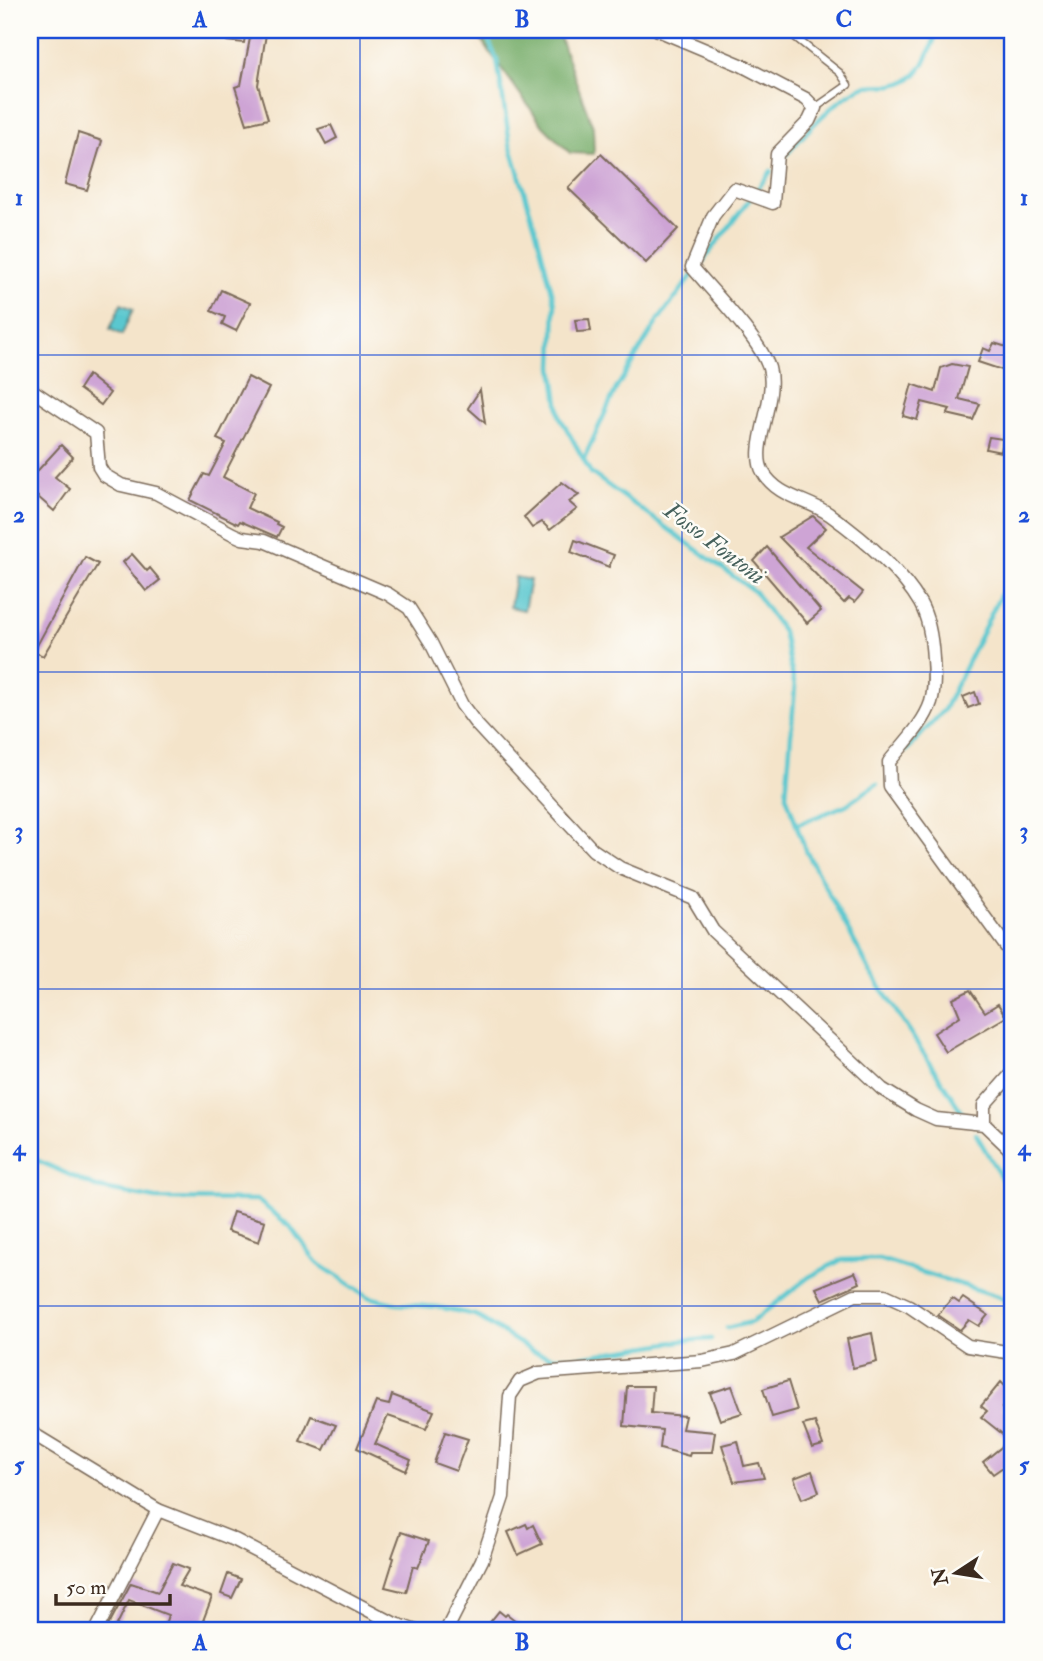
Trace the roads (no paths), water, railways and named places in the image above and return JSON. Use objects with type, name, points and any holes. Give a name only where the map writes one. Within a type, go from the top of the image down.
[{"type":"street","points":[[658,30],[741,65],[806,99],[815,108],[809,121],[777,154],[773,203],[734,189],[713,216],[692,267],[754,341],[768,368],[771,391],[759,462],[763,473],[777,489],[827,513],[894,569],[921,604],[932,639],[934,679],[931,702],[923,717],[888,762],[890,787],[1013,956]]},
{"type":"street","points":[[30,389],[96,433],[99,467],[104,475],[121,485],[156,493],[233,534],[264,541],[388,594],[409,608],[431,643],[462,705],[477,725],[593,849],[620,868],[692,898],[713,931],[882,1089],[936,1119],[984,1124],[1009,1148],[1013,1158]]},
{"type":"street","points":[[984,1124],[984,1105],[1013,1072]]},
{"type":"street","points":[[446,1631],[482,1560],[503,1497],[510,1396],[520,1381],[539,1373],[702,1361],[734,1354],[855,1295],[885,1295],[909,1306],[968,1346],[1013,1353]]},
{"type":"street","points":[[30,1432],[158,1510],[235,1540],[393,1623],[416,1631]]},
{"type":"street","points":[[96,1631],[158,1510]]},
{"type":"lane","points":[[786,30],[840,73],[848,85],[815,108]]},
{"type":"water","points":[[121,304],[133,309],[122,335],[110,329]]},
{"type":"water","points":[[515,577],[530,580],[524,610],[510,607]]},
{"type":"waterway","name":"Fosso Fontoni","points":[[484,30],[497,60],[510,144],[555,303],[553,367],[560,417],[591,473],[755,592],[783,632],[795,687],[786,795],[805,849],[870,971],[965,1117]]},
{"type":"waterway","points":[[780,162],[817,122],[848,95],[860,88],[893,85],[911,78],[923,65],[938,30]]},
{"type":"waterway","points":[[584,459],[616,389],[657,322],[771,171]]},
{"type":"waterway","points":[[906,751],[944,710],[1013,569]]},
{"type":"waterway","points":[[796,825],[846,805],[877,784]]},
{"type":"waterway","name":"Fosso Fontoni","points":[[976,1134],[1013,1198]]},
{"type":"waterway","points":[[30,1157],[98,1188],[156,1199],[257,1200],[290,1226],[316,1262],[369,1297],[397,1304],[438,1307],[475,1315],[532,1351],[553,1357],[580,1357],[681,1341],[711,1339]]},
{"type":"waterway","points":[[727,1328],[752,1322],[809,1277],[841,1260],[879,1259],[998,1296],[1013,1304]]}]
